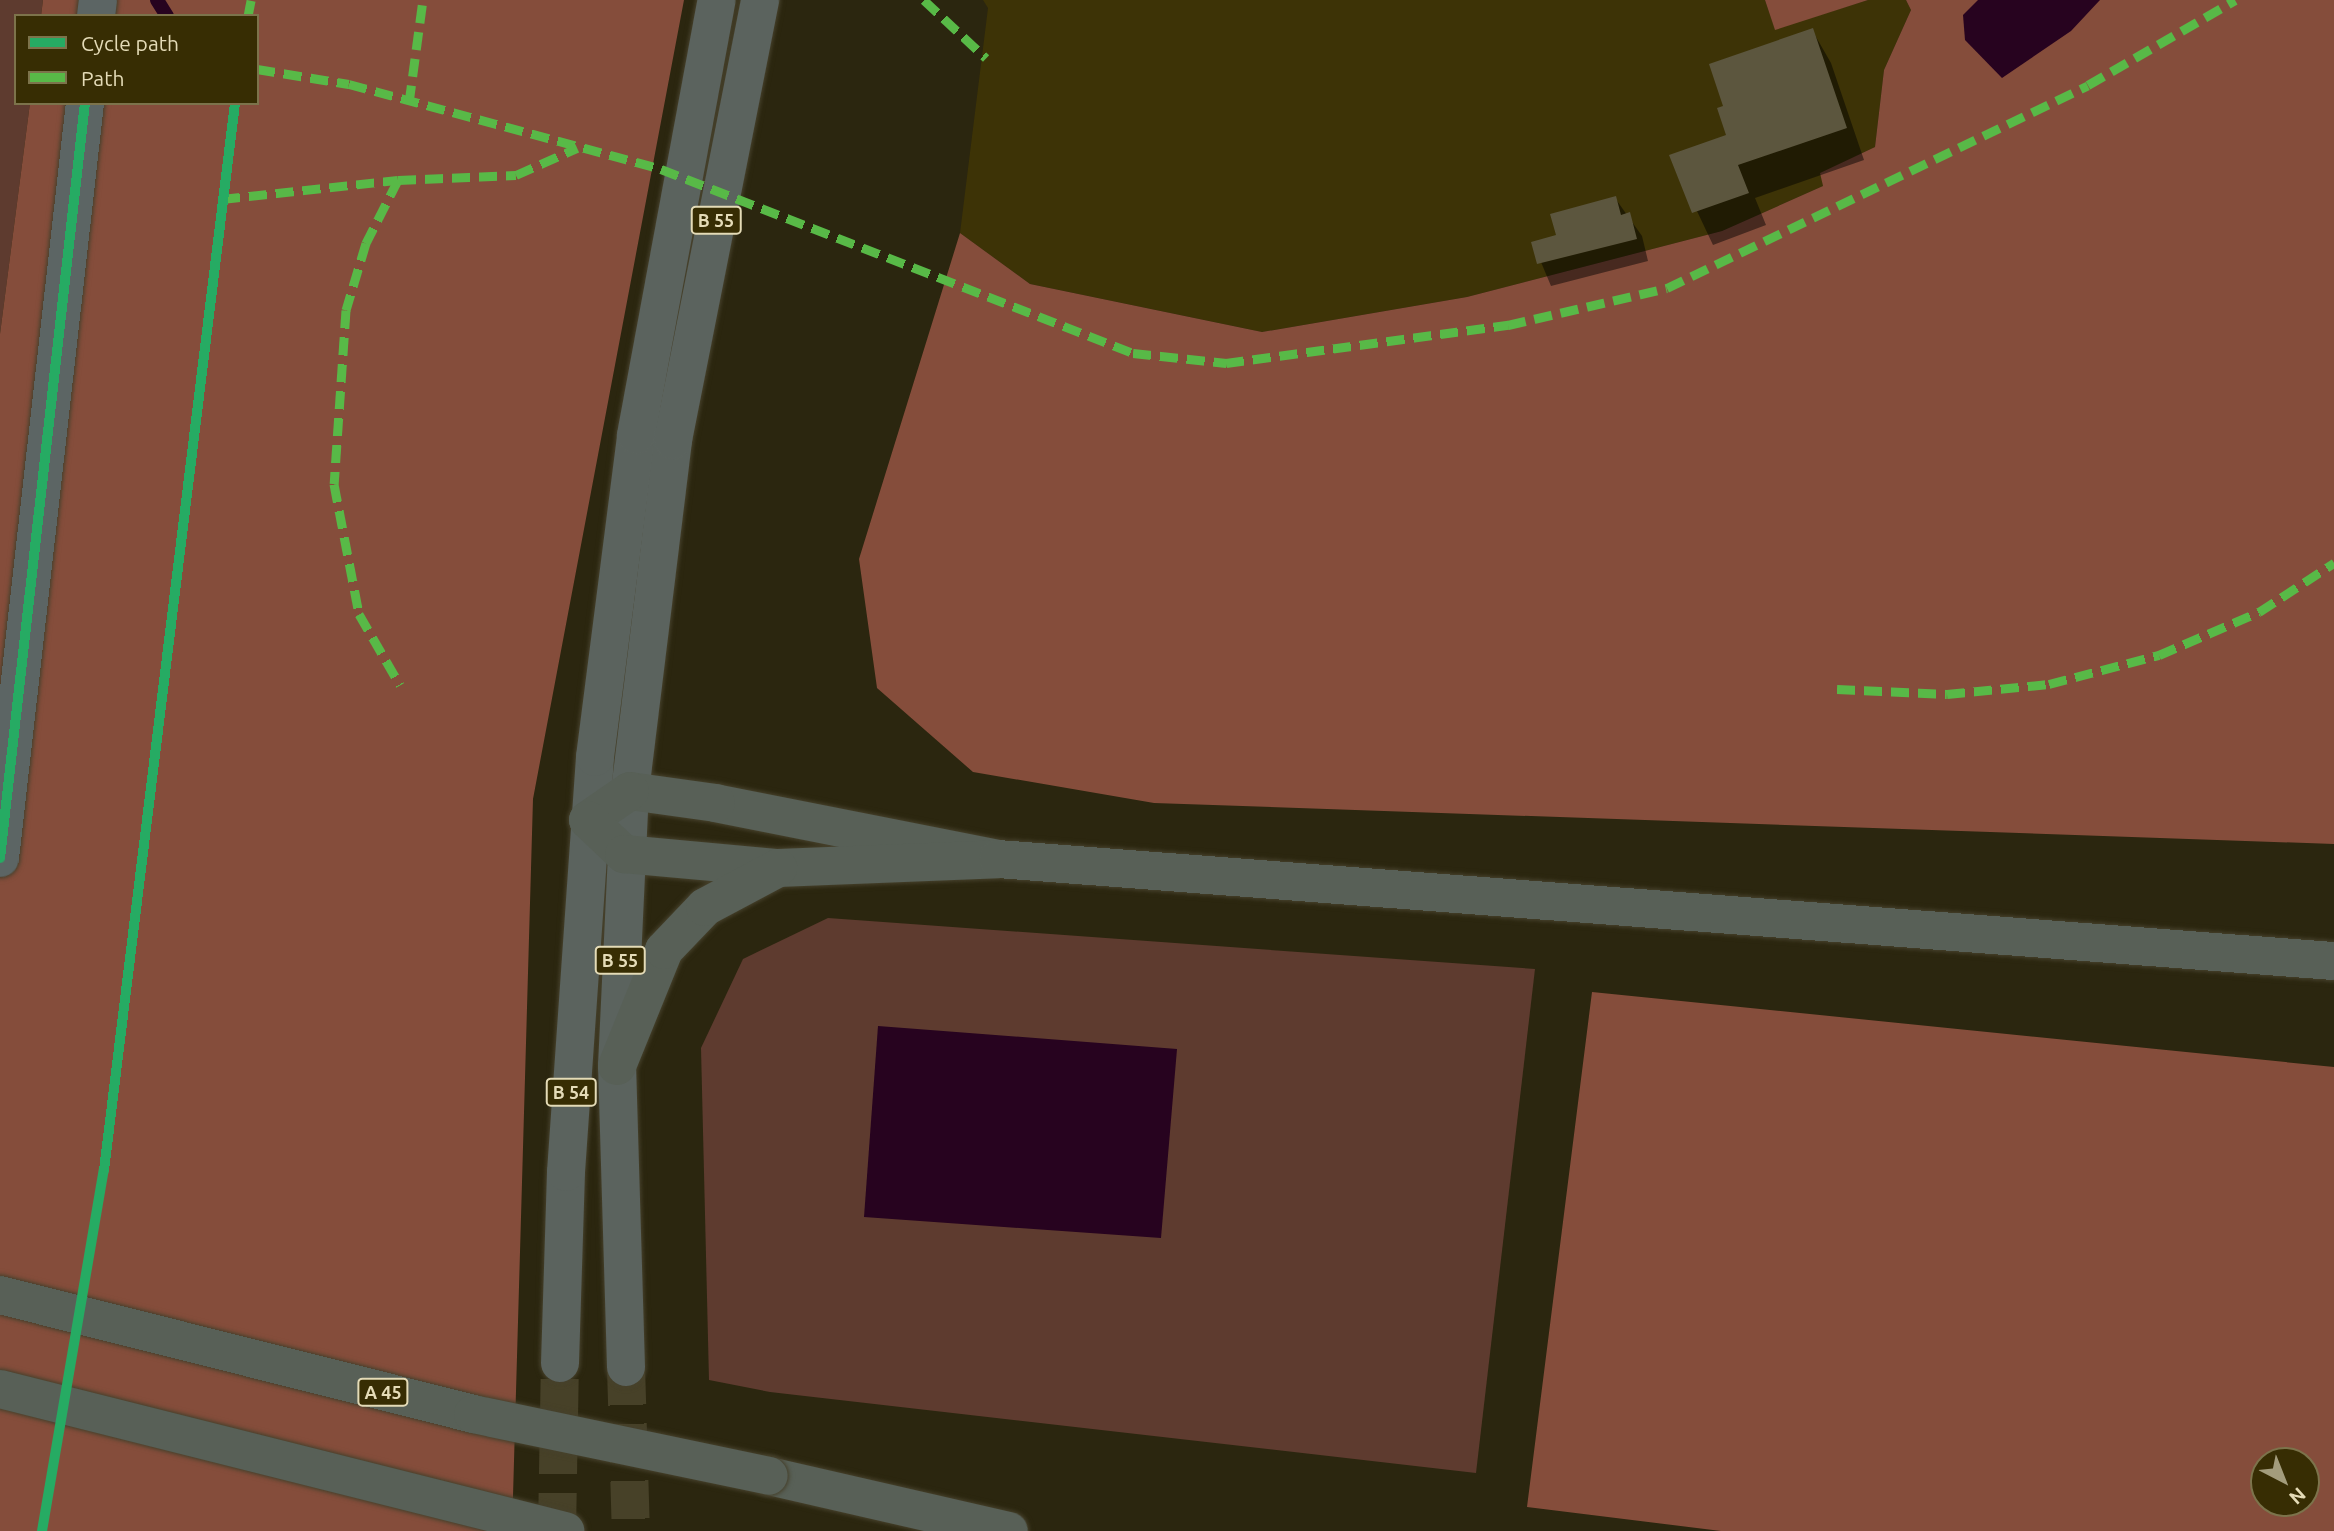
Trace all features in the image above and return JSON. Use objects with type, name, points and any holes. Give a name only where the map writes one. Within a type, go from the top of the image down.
[{"type":"highway","points":[[998,859],[716,803],[630,791],[588,820],[624,854],[778,868],[998,859],[2334,961]]},
{"type":"highway","points":[[617,1066],[664,950],[705,907],[778,868]]},
{"type":"highway","name":"A 45","points":[[0,1295],[460,1410],[1009,1531]]},
{"type":"highway","points":[[0,1389],[565,1531]]},
{"type":"main road","name":"B 55","points":[[588,820],[655,438],[717,0]]},
{"type":"main road","name":"B 55","points":[[617,1066],[624,854],[655,438],[760,0]]},
{"type":"main road","name":"B 54","points":[[560,1363],[567,1158],[588,820]]},
{"type":"main road","name":"B 54","points":[[617,1066],[626,1367]]},
{"type":"street","points":[[0,858],[85,105]]},
{"type":"shaded area","points":[[0,0],[43,0],[41,14],[14,14],[14,105],[30,105],[0,334]]},
{"type":"shaded area","points":[[43,0],[684,0],[533,799],[512,1531],[0,1531],[0,334],[30,105],[259,105],[259,14],[41,14]]},
{"type":"shaded area","points":[[983,0],[1765,0],[1775,29],[1868,0],[1906,0],[1911,10],[1884,70],[1875,147],[1821,173],[1823,186],[1722,231],[1467,297],[1262,332],[1030,284],[960,233],[988,8]]},
{"type":"shaded area","points":[[1765,0],[1868,0],[1775,30]]},
{"type":"shaded area","points":[[1906,0],[2334,0],[2334,844],[1154,803],[973,772],[877,688],[859,559],[960,233],[1030,284],[1262,332],[1467,297],[1722,231],[1823,186],[1820,173],[1875,147],[1884,70],[1911,10]]},
{"type":"shaded area","points":[[1978,0],[2100,0],[2071,31],[2002,78],[1965,40],[1963,15]]},
{"type":"shaded area","points":[[828,918],[1535,969],[1476,1473],[770,1392],[709,1380],[701,1048],[743,959]]},
{"type":"shaded area","points":[[1592,992],[2334,1067],[2334,1531],[1721,1531],[1527,1507]]},
{"type":"shaded area","points":[[878,1026],[1177,1049],[1161,1238],[864,1217]]},
{"type":"building","points":[[1813,28],[1847,128],[1738,165],[1749,193],[1692,213],[1669,155],[1726,135],[1717,108],[1723,106],[1709,64]]},
{"type":"building","points":[[1616,196],[1621,215],[1630,212],[1637,239],[1537,264],[1531,242],[1556,235],[1550,214]]},
{"type":"waterway","points":[[157,0],[166,14]]},
{"type":"tunnel","points":[[557,1531],[560,1363]]},
{"type":"tunnel","points":[[626,1367],[631,1531]]},
{"type":"marked path","points":[[248,14],[251,0]]},
{"type":"marked path","points":[[409,103],[423,0]]},
{"type":"marked path","points":[[924,0],[986,58]]},
{"type":"marked path","points":[[259,69],[349,84],[661,169],[1133,353],[1226,363],[1508,325],[1667,288],[2088,85],[2235,0]]},
{"type":"marked path","points":[[222,199],[398,180],[516,175],[577,148]]},
{"type":"marked path","points":[[398,180],[366,243],[346,310],[334,484],[359,614],[400,685]]},
{"type":"marked path","points":[[1837,689],[1947,694],[2049,684],[2159,655],[2259,612],[2334,563]]},
{"type":"cycle path","points":[[0,858],[85,105]]},
{"type":"cycle path","points":[[42,1531],[104,1170],[235,105]]}]
